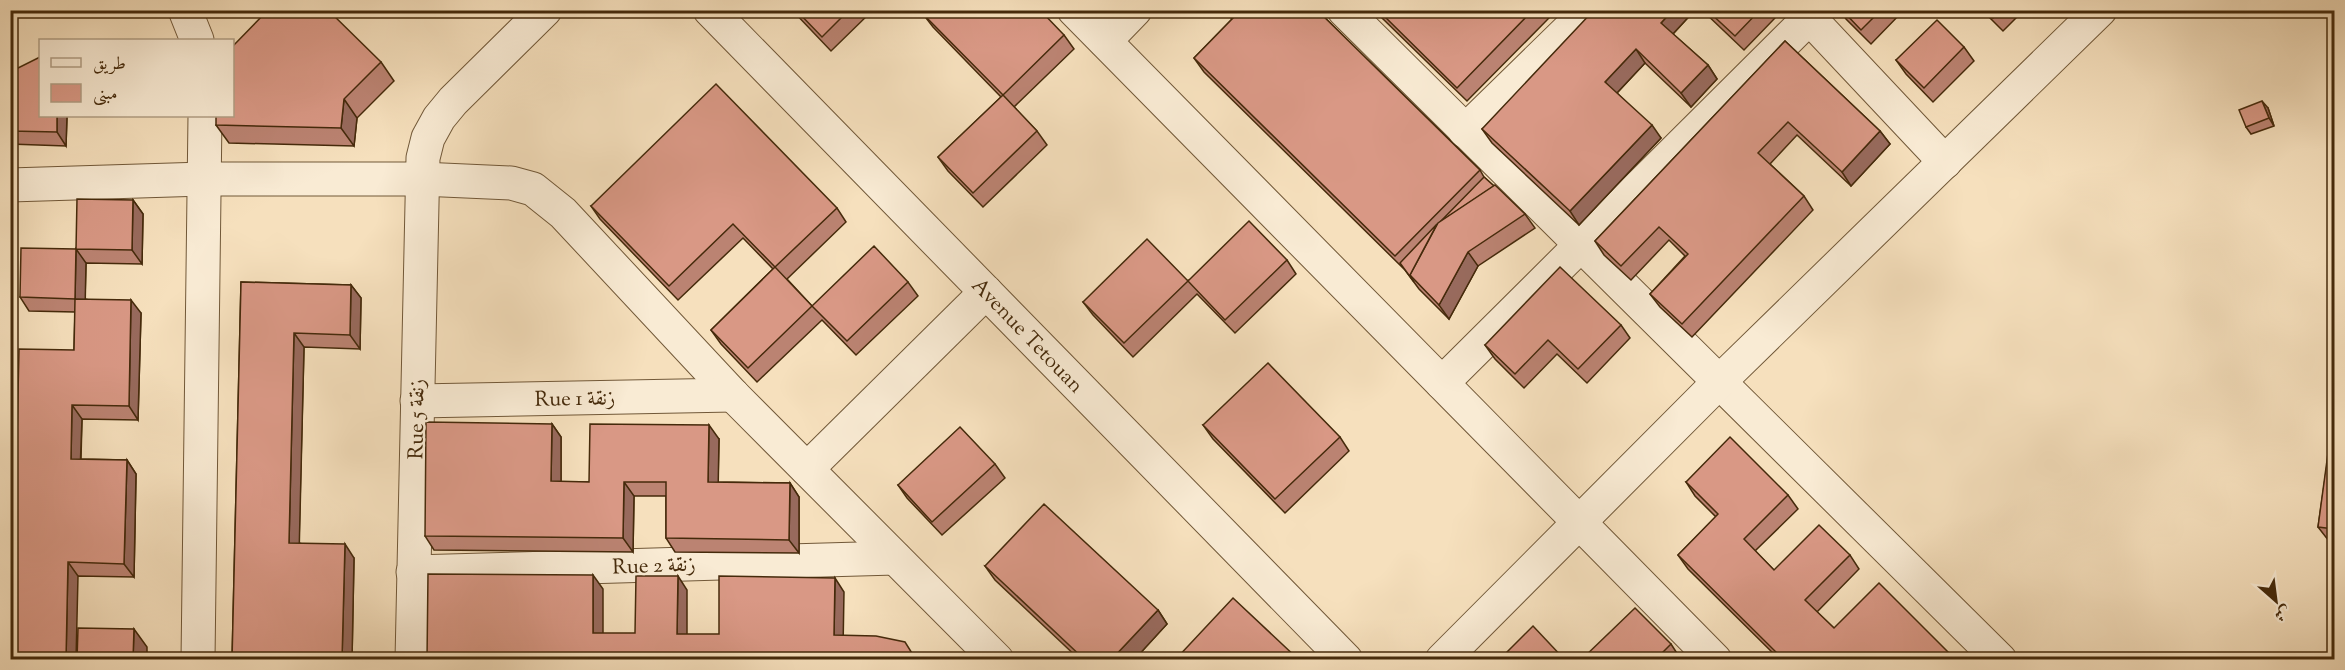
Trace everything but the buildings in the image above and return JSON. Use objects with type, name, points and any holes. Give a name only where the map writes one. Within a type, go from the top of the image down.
[{"type":"street","name":"Rue 5 زنقة","points":[[412,660],[423,158],[428,138],[439,118],[453,101],[545,10]]},
{"type":"street","name":"Avenue Tetouan","points":[[710,10],[1346,660]]},
{"type":"street","points":[[1074,10],[1715,660]]},
{"type":"street","points":[[1105,41],[1135,10]]},
{"type":"street","points":[[1465,130],[1589,10]]},
{"type":"street","points":[[1442,660],[1719,382],[2100,10]]},
{"type":"street","points":[[1351,13],[1465,130],[2000,660]]},
{"type":"street","points":[[1442,383],[1809,13],[1945,162]]},
{"type":"street","points":[[198,660],[205,117]]},
{"type":"street","points":[[10,184],[204,179],[421,179],[511,183],[533,189],[563,213],[733,395],[998,660]]},
{"type":"street","points":[[807,469],[986,292]]},
{"type":"street","name":"Rue 1 زنقة","points":[[417,401],[733,395]]},
{"type":"street","name":"Rue 2 زنقة","points":[[413,572],[895,558]]}]
